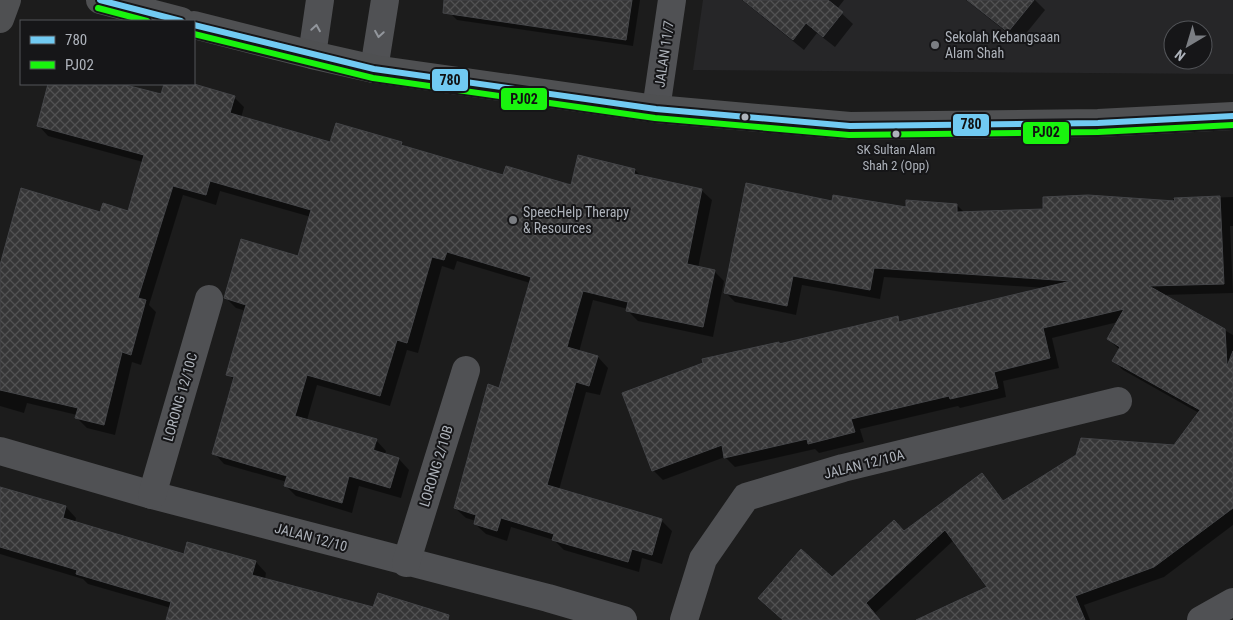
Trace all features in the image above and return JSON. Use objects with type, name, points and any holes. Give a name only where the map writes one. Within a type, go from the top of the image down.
[{"type":"street","points":[[0,19],[7,0]]},
{"type":"street","points":[[100,0],[177,20]]},
{"type":"street","points":[[312,56],[320,0]]},
{"type":"street","points":[[374,69],[384,0]]},
{"type":"street","name":"JALAN 11/7","points":[[656,109],[672,0]]},
{"type":"street","points":[[195,24],[312,56],[374,69],[656,109],[850,126],[1098,123],[1233,116]]},
{"type":"street","name":"LORONG 12/10C","points":[[152,495],[209,299]]},
{"type":"street","name":"LORONG 2/10B","points":[[406,562],[466,370]]},
{"type":"street","name":"JALAN 12/10A","points":[[684,620],[703,560],[746,497],[843,468],[1118,402]]},
{"type":"street","name":"JALAN 12/10","points":[[0,451],[152,495],[548,598],[623,620]]},
{"type":"street","points":[[1201,620],[1233,602]]},
{"type":"shaded area","name":"Sekolah Kebangsaan Alam Shah","points":[[703,0],[1233,0],[1233,74],[693,70]]},
{"type":"building","points":[[444,0],[632,0],[626,40],[443,13]]},
{"type":"building","points":[[743,0],[828,0],[843,12],[823,37],[806,23],[793,40]]},
{"type":"building","points":[[967,0],[1034,0],[1008,32]]},
{"type":"building","points":[[195,84],[235,96],[230,113],[330,142],[336,123],[402,142],[401,145],[503,175],[506,166],[571,185],[578,155],[635,169],[634,174],[702,189],[687,264],[715,270],[703,327],[626,311],[628,302],[583,291],[567,347],[598,356],[589,386],[576,382],[547,485],[662,519],[652,555],[632,549],[628,562],[552,540],[554,534],[501,518],[497,531],[474,524],[476,515],[454,508],[488,384],[499,388],[531,277],[447,252],[444,260],[432,257],[407,343],[397,340],[380,396],[307,375],[295,416],[377,439],[373,450],[399,458],[390,488],[349,476],[342,503],[284,486],[287,476],[212,454],[234,377],[226,375],[246,305],[224,298],[241,239],[298,256],[311,210],[210,181],[206,195],[173,186],[138,298],[146,300],[131,355],[122,352],[104,425],[75,418],[78,408],[0,390],[0,265],[21,188],[100,212],[103,203],[128,211],[144,155],[37,126],[48,85],[126,85],[161,94],[164,85]]},
{"type":"building","points":[[746,183],[832,201],[833,195],[906,207],[906,200],[957,204],[957,212],[1043,209],[1043,197],[1088,195],[1175,201],[1174,198],[1220,196],[1224,284],[1149,286],[1225,329],[1227,366],[1233,351],[1233,508],[1154,567],[1075,596],[1085,620],[916,620],[987,587],[945,530],[866,603],[880,620],[783,620],[758,598],[801,549],[832,577],[894,520],[904,531],[982,473],[1003,501],[1076,455],[1081,438],[1174,445],[1200,410],[1112,361],[1120,347],[1107,339],[1124,309],[1043,328],[1050,358],[994,372],[998,388],[950,399],[949,396],[851,419],[855,432],[808,444],[807,439],[724,458],[722,445],[652,471],[622,393],[703,363],[702,359],[779,342],[779,344],[898,316],[899,322],[1071,281],[874,268],[870,290],[793,276],[787,306],[724,293]]},
{"type":"building","points":[[0,487],[66,506],[63,518],[184,554],[187,542],[256,561],[252,575],[373,607],[378,593],[449,615],[448,620],[166,620],[171,602],[76,574],[77,570],[0,547]]},
{"type":"transit line","name":"780","points":[[100,0],[177,20]]},
{"type":"transit line","name":"PJ02","points":[[98,8],[143,20]]},
{"type":"transit line","name":"780","points":[[195,25],[374,69],[656,109],[850,126],[1098,123],[1233,116]]},
{"type":"transit line","name":"PJ02","points":[[195,34],[373,78],[655,118],[849,135],[1098,132],[1233,125]]},
{"type":"place","name":"Sekolah Kebangsaan Alam Shah","points":[[935,45]]},
{"type":"place","name":"SK Sultan Alam Shah 2 (Opp)","points":[[896,134]]},
{"type":"place","name":"SpeecHelp Therapy & Resources","points":[[513,220]]}]
